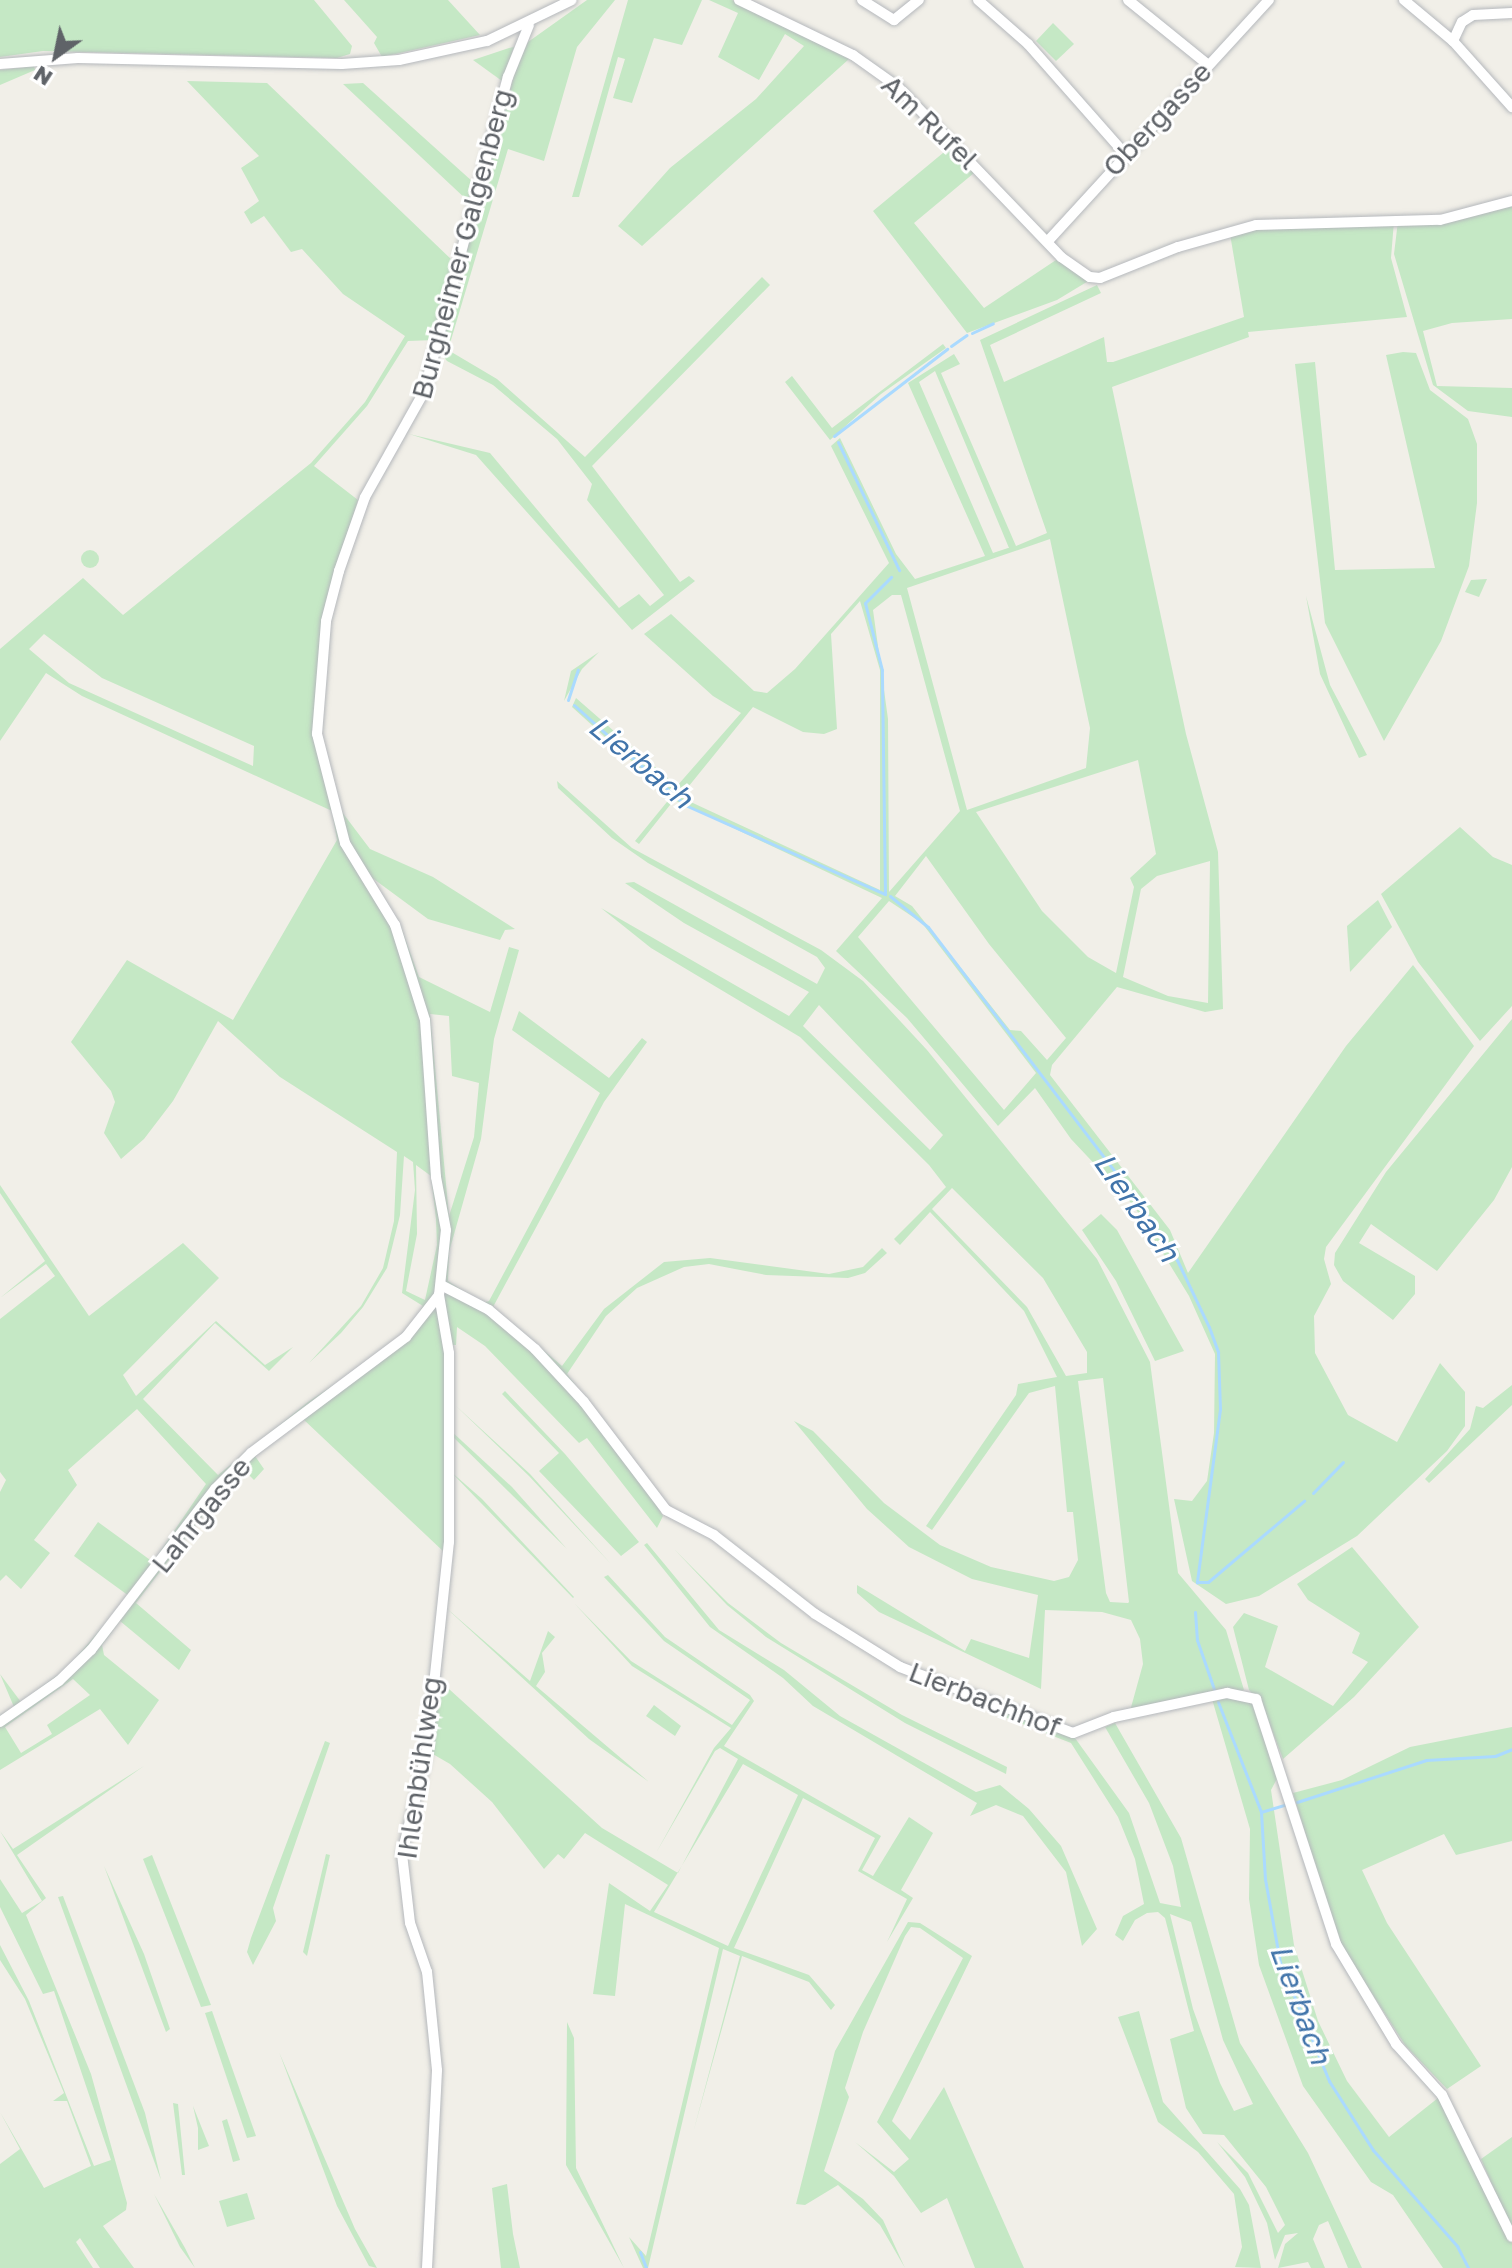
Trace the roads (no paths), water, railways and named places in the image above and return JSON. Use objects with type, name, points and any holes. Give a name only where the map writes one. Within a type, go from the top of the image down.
[{"type":"street","name":"Am Rufel","points":[[739,0],[853,55],[898,87],[1061,257],[1096,278],[1256,225],[1440,220],[1512,201]]},
{"type":"street","points":[[862,0],[894,20],[919,0]]},
{"type":"street","points":[[978,0],[1028,44],[1124,153]]},
{"type":"street","points":[[1128,0],[1207,64]]},
{"type":"street","name":"Obergasse","points":[[1048,241],[1124,153],[1269,0]]},
{"type":"street","points":[[1404,0],[1453,41],[1512,107]]},
{"type":"street","points":[[0,64],[78,58],[370,62],[447,52],[529,25],[570,1]]},
{"type":"street","points":[[1453,41],[1462,22],[1473,15],[1512,13]]},
{"type":"street","name":"Burgheimer Galgenberg","points":[[440,1290],[446,1230],[436,1177],[425,1020],[395,925],[345,843],[317,734],[326,621],[343,558],[365,497],[424,392],[508,77],[529,25]]},
{"type":"street","name":"Lahrgasse","points":[[0,1722],[59,1681],[91,1650],[215,1489],[251,1453],[406,1337],[440,1290]]},
{"type":"street","name":"Ihlenbühlweg","points":[[427,2268],[437,2070],[427,1972],[410,1923],[402,1854],[427,1751],[449,1542],[449,1353],[440,1290]]},
{"type":"street","name":"Lierbachhof","points":[[440,1290],[489,1310],[544,1358],[666,1510],[714,1535],[815,1614],[900,1667],[1073,1733],[1114,1717],[1227,1693],[1256,1699],[1336,1944],[1396,2044],[1442,2095],[1512,2237]]},
{"type":"street","points":[[429,1309],[444,1314]]},
{"type":"waterway","points":[[972,333],[993,323]]},
{"type":"waterway","points":[[951,346],[967,335]]},
{"type":"waterway","points":[[834,436],[947,349]]},
{"type":"waterway","points":[[838,442],[899,570]]},
{"type":"waterway","name":"Lierbach","points":[[574,705],[685,805],[885,894],[882,670],[865,603],[891,577]]},
{"type":"waterway","name":"Lierbach","points":[[568,700],[578,670]]},
{"type":"waterway","name":"Lierbach","points":[[890,896],[928,927],[1138,1202],[1177,1260],[1209,1327],[1218,1352],[1220,1409],[1197,1582],[1208,1582],[1304,1501]]},
{"type":"waterway","points":[[1313,1493],[1343,1462]]},
{"type":"waterway","name":"Lierbach","points":[[1195,1612],[1197,1640],[1215,1692]]},
{"type":"waterway","name":"Lierbach","points":[[1218,1702],[1261,1812],[1265,1879],[1280,1962],[1329,2081],[1373,2150],[1457,2246],[1468,2268]]},
{"type":"waterway","points":[[1297,1802],[1426,1760],[1495,1756],[1512,1749]]},
{"type":"waterway","points":[[1261,1812],[1287,1804]]},
{"type":"waterway","points":[[640,2252],[646,2268]]}]
